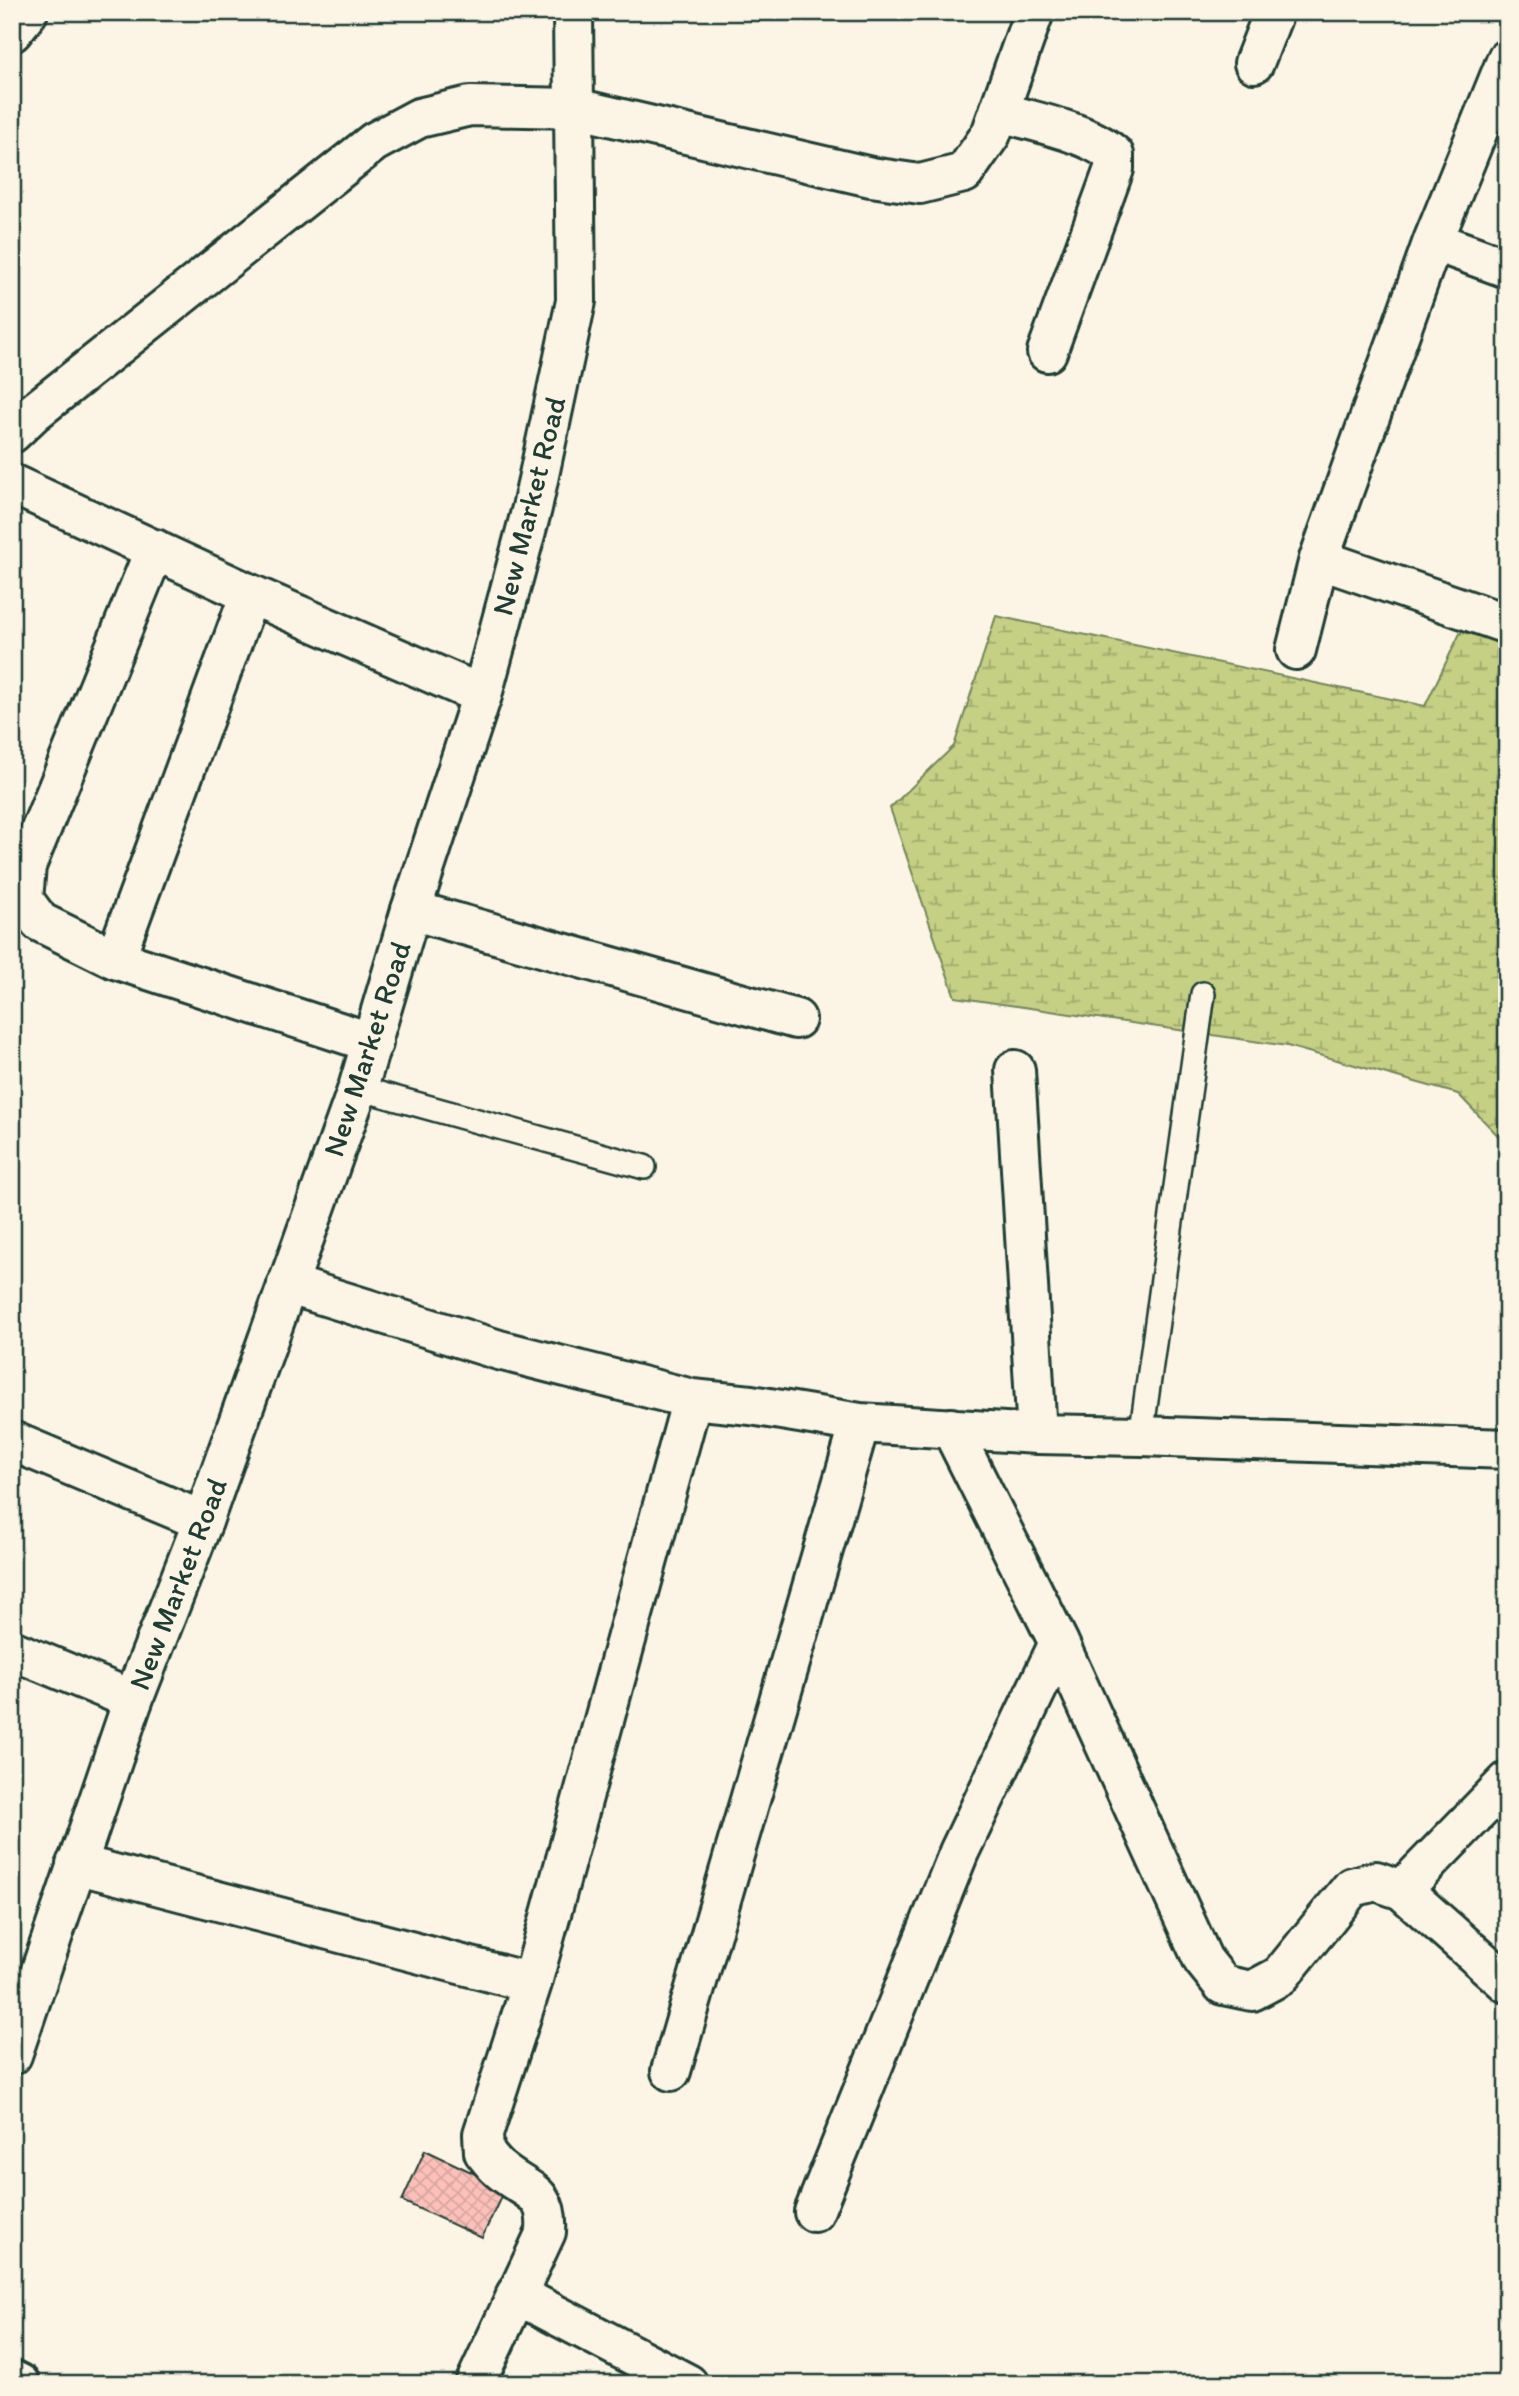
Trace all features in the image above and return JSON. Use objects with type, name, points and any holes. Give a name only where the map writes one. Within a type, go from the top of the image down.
[{"type":"street","points":[[12,32],[28,12]]},
{"type":"street","name":"New Market Road","points":[[12,2055],[133,1700],[203,1521],[358,1088],[411,910],[482,695],[532,508],[576,301],[573,12]]},
{"type":"street","points":[[19,412],[374,142],[419,118],[470,106],[575,108],[871,177],[920,184],[964,173],[991,134],[1034,12]]},
{"type":"street","points":[[1254,63],[1273,12]]},
{"type":"street","points":[[1296,650],[1319,559],[1433,241],[1507,59]]},
{"type":"street","points":[[1000,111],[1089,139],[1104,146],[1114,155],[1114,169],[1047,352]]},
{"type":"street","points":[[1433,241],[1507,268]]},
{"type":"street","points":[[16,493],[155,549],[250,594],[482,695]]},
{"type":"street","points":[[155,549],[26,866],[23,899],[40,922],[115,959],[373,1043]]},
{"type":"street","points":[[1319,559],[1507,625]]},
{"type":"street","points":[[115,959],[250,594]]},
{"type":"street","points":[[411,910],[796,1019]]},
{"type":"street","points":[[1015,1070],[1037,1434]]},
{"type":"street","points":[[287,1284],[499,1350],[692,1399],[751,1405],[860,1423],[1037,1434],[1507,1449]]},
{"type":"street","points":[[475,2384],[546,2232],[547,2214],[539,2197],[499,2169],[484,2152],[483,2134],[531,1983],[692,1399]]},
{"type":"street","points":[[671,2071],[860,1423]]},
{"type":"street","points":[[951,1429],[1059,1643],[1203,1960],[1223,1986],[1252,1991],[1279,1976],[1352,1887],[1376,1881],[1402,1890],[1507,1983]]},
{"type":"street","points":[[12,1441],[203,1521]]},
{"type":"street","points":[[814,2212],[949,1875],[1059,1643]]},
{"type":"street","points":[[12,1650],[133,1700]]},
{"type":"street","points":[[1402,1890],[1507,1782]]},
{"type":"street","points":[[76,1864],[531,1983]]},
{"type":"street","points":[[516,2294],[688,2384]]},
{"type":"street","points":[[12,2380],[20,2384]]},
{"type":"lane","points":[[1141,1436],[1203,993]]},
{"type":"lane","points":[[358,1088],[644,1167]]},
{"type":"green space","points":[[996,616],[1425,706],[1464,625],[1507,640],[1507,1145],[1458,1094],[1287,1046],[955,997],[890,808],[954,746]]},
{"type":"building","points":[[425,2150],[505,2188],[482,2238],[402,2201]]}]
